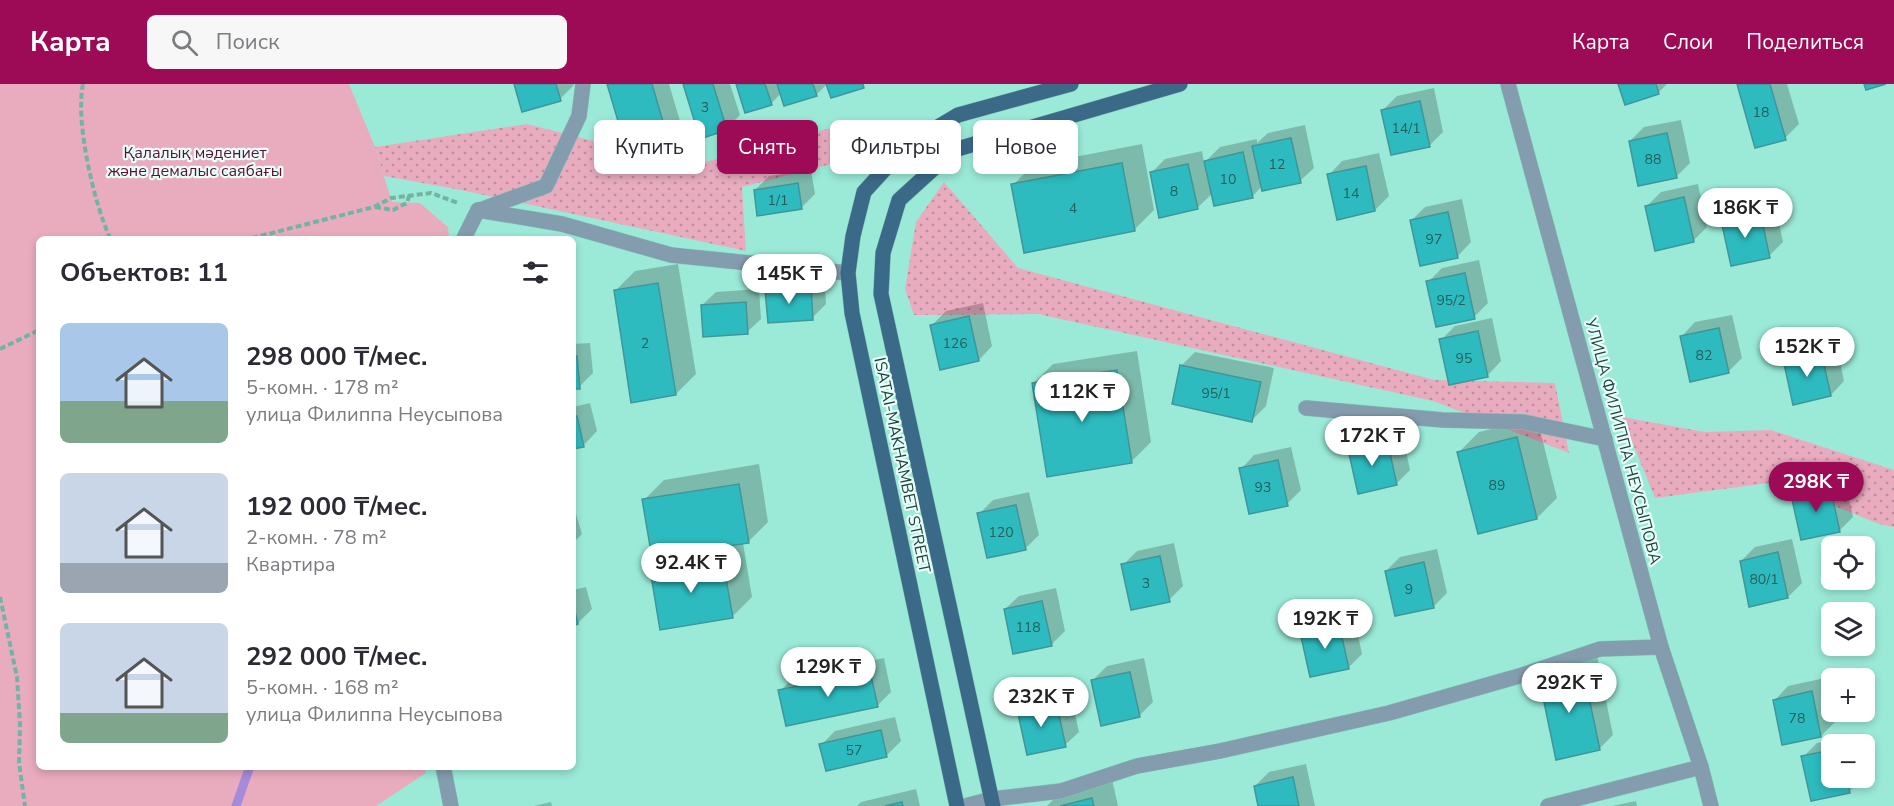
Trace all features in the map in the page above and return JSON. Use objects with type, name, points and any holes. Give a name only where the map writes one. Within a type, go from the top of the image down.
[{"type":"main road","name":"ISATAI-MAKHAMBET STREET","points":[[957,806],[854,325],[848,273],[853,236],[864,192],[906,146],[958,115],[1071,84]]},
{"type":"main road","name":"ISATAI-MAKHAMBET STREET","points":[[992,803],[881,294],[883,253],[899,200],[954,150],[1180,84]]},
{"type":"street","points":[[465,236],[478,210],[546,186],[579,116],[583,84]]},
{"type":"street","name":"УЛИЦА ФИЛИППА НЕУСЫПОВА","points":[[1508,84],[1661,647],[1701,767],[1711,806]]},
{"type":"street","points":[[478,210],[562,224],[671,255],[848,273]]},
{"type":"street","points":[[1306,408],[1443,420],[1524,422],[1605,439]]},
{"type":"street","points":[[965,806],[1060,791],[1137,766],[1220,751],[1389,713],[1519,676],[1600,649],[1661,647]]},
{"type":"street","points":[[1548,806],[1701,767]]},
{"type":"street","points":[[444,770],[452,806]]},
{"type":"path","points":[[82,84],[80,98],[90,176],[109,236]]},
{"type":"path","points":[[260,236],[374,207],[391,198],[431,193],[478,210]]},
{"type":"path","points":[[374,207],[393,210],[407,202],[409,196]]},
{"type":"path","points":[[0,349],[36,331]]},
{"type":"path","points":[[0,597],[17,677],[20,725],[19,763],[25,806]]},
{"type":"green space","name":"Қалалық мәдениет және демалыс саябағы","points":[[0,84],[349,84],[375,147],[392,202],[420,203],[448,227],[449,236],[36,236],[36,770],[426,770],[426,773],[376,806],[0,806]]},
{"type":"green space","points":[[527,124],[594,141],[594,174],[705,174],[705,162],[717,159],[717,174],[792,174],[742,187],[746,251],[461,190],[384,176],[375,147]]},
{"type":"green space","points":[[830,128],[830,164],[818,167],[818,131]]},
{"type":"green space","points":[[944,182],[1018,268],[1434,380],[1555,383],[1569,453],[1433,401],[1038,314],[914,315],[905,289],[916,222]]},
{"type":"green space","points":[[1622,417],[1705,432],[1771,430],[1894,470],[1894,527],[1879,524],[1776,482],[1655,498]]},
{"type":"building","points":[[514,84],[556,84],[561,101],[522,112]]},
{"type":"building","points":[[607,84],[652,84],[662,120],[618,120]]},
{"type":"building","points":[[683,84],[713,84],[724,120],[717,120],[717,133],[705,137],[705,120],[694,120]]},
{"type":"building","points":[[736,84],[765,84],[772,105],[745,113]]},
{"type":"building","points":[[777,84],[813,84],[817,96],[784,106]]},
{"type":"building","points":[[826,84],[863,84],[864,88],[831,98]]},
{"type":"building","points":[[1618,84],[1656,84],[1659,94],[1625,105]]},
{"type":"building","points":[[1737,84],[1770,84],[1786,140],[1755,148]]},
{"type":"building","points":[[1864,84],[1886,84],[1866,90]]},
{"type":"building","points":[[1420,101],[1430,147],[1391,155],[1381,110]]},
{"type":"building","points":[[1667,133],[1677,178],[1638,186],[1629,141]]},
{"type":"building","points":[[1291,138],[1301,183],[1262,191],[1252,146]]},
{"type":"building","points":[[1243,152],[1253,198],[1214,206],[1204,161]]},
{"type":"building","points":[[1122,163],[1135,231],[1024,253],[1011,184],[1064,174],[1078,174],[1078,171]]},
{"type":"building","points":[[1188,164],[1198,209],[1159,218],[1150,172]]},
{"type":"building","points":[[1366,166],[1375,211],[1337,220],[1327,174]]},
{"type":"building","points":[[798,183],[802,209],[757,216],[754,190]]},
{"type":"building","points":[[1684,197],[1694,242],[1655,251],[1645,206]]},
{"type":"building","points":[[1448,212],[1458,258],[1420,266],[1410,220]]},
{"type":"building","points":[[1760,212],[1770,258],[1731,266],[1721,220]]},
{"type":"building","points":[[1465,273],[1475,319],[1436,327],[1426,281]]},
{"type":"building","points":[[658,283],[676,395],[631,403],[614,290]]},
{"type":"building","points":[[811,287],[813,320],[768,323],[765,290]]},
{"type":"building","points":[[746,302],[748,334],[703,337],[701,305]]},
{"type":"building","points":[[969,316],[979,361],[940,370],[930,325]]},
{"type":"building","points":[[1719,328],[1729,373],[1690,382],[1680,336]]},
{"type":"building","points":[[1478,331],[1488,377],[1449,385],[1439,339]]},
{"type":"building","points":[[1821,351],[1831,396],[1793,405],[1783,359]]},
{"type":"building","points":[[576,356],[577,356],[580,389],[576,389]]},
{"type":"building","points":[[1180,365],[1261,382],[1252,422],[1172,404]]},
{"type":"building","points":[[1117,370],[1132,463],[1047,477],[1032,383]]},
{"type":"building","points":[[576,416],[577,416],[584,447],[576,448]]},
{"type":"building","points":[[1517,437],[1537,519],[1478,534],[1457,452]]},
{"type":"building","points":[[1387,440],[1397,485],[1358,494],[1348,449]]},
{"type":"building","points":[[1278,460],[1288,506],[1249,514],[1239,468]]},
{"type":"building","points":[[739,484],[749,543],[652,558],[642,499]]},
{"type":"building","points":[[1830,486],[1840,532],[1801,540],[1791,495]]},
{"type":"building","points":[[1016,505],[1026,550],[987,558],[977,513]]},
{"type":"building","points":[[1778,552],[1788,598],[1749,607],[1740,561]]},
{"type":"building","points":[[1160,556],[1170,602],[1131,610],[1121,564]]},
{"type":"building","points":[[722,557],[733,618],[660,630],[650,569]]},
{"type":"building","points":[[1424,562],[1434,608],[1395,616],[1385,571]]},
{"type":"building","points":[[1042,601],[1052,646],[1013,654],[1004,609]]},
{"type":"building","points":[[1339,624],[1349,669],[1310,677],[1300,632]]},
{"type":"building","points":[[1583,669],[1600,750],[1556,760],[1539,678]]},
{"type":"building","points":[[870,671],[878,707],[786,726],[778,690]]},
{"type":"building","points":[[1130,672],[1140,717],[1101,726],[1091,680]]},
{"type":"building","points":[[1812,691],[1821,737],[1782,745],[1773,700]]},
{"type":"building","points":[[1056,702],[1066,747],[1027,755],[1017,709]]},
{"type":"building","points":[[881,730],[887,757],[826,771],[819,744]]},
{"type":"building","points":[[1821,752],[1821,788],[1849,788],[1850,793],[1811,801],[1801,756]]},
{"type":"building","points":[[1293,777],[1299,806],[1258,806],[1254,786]]},
{"type":"building","points":[[1092,798],[1094,806],[1060,806]]},
{"type":"building","points":[[902,802],[903,806],[885,806]]},
{"type":"waterway","points":[[236,806],[249,770]]}]
